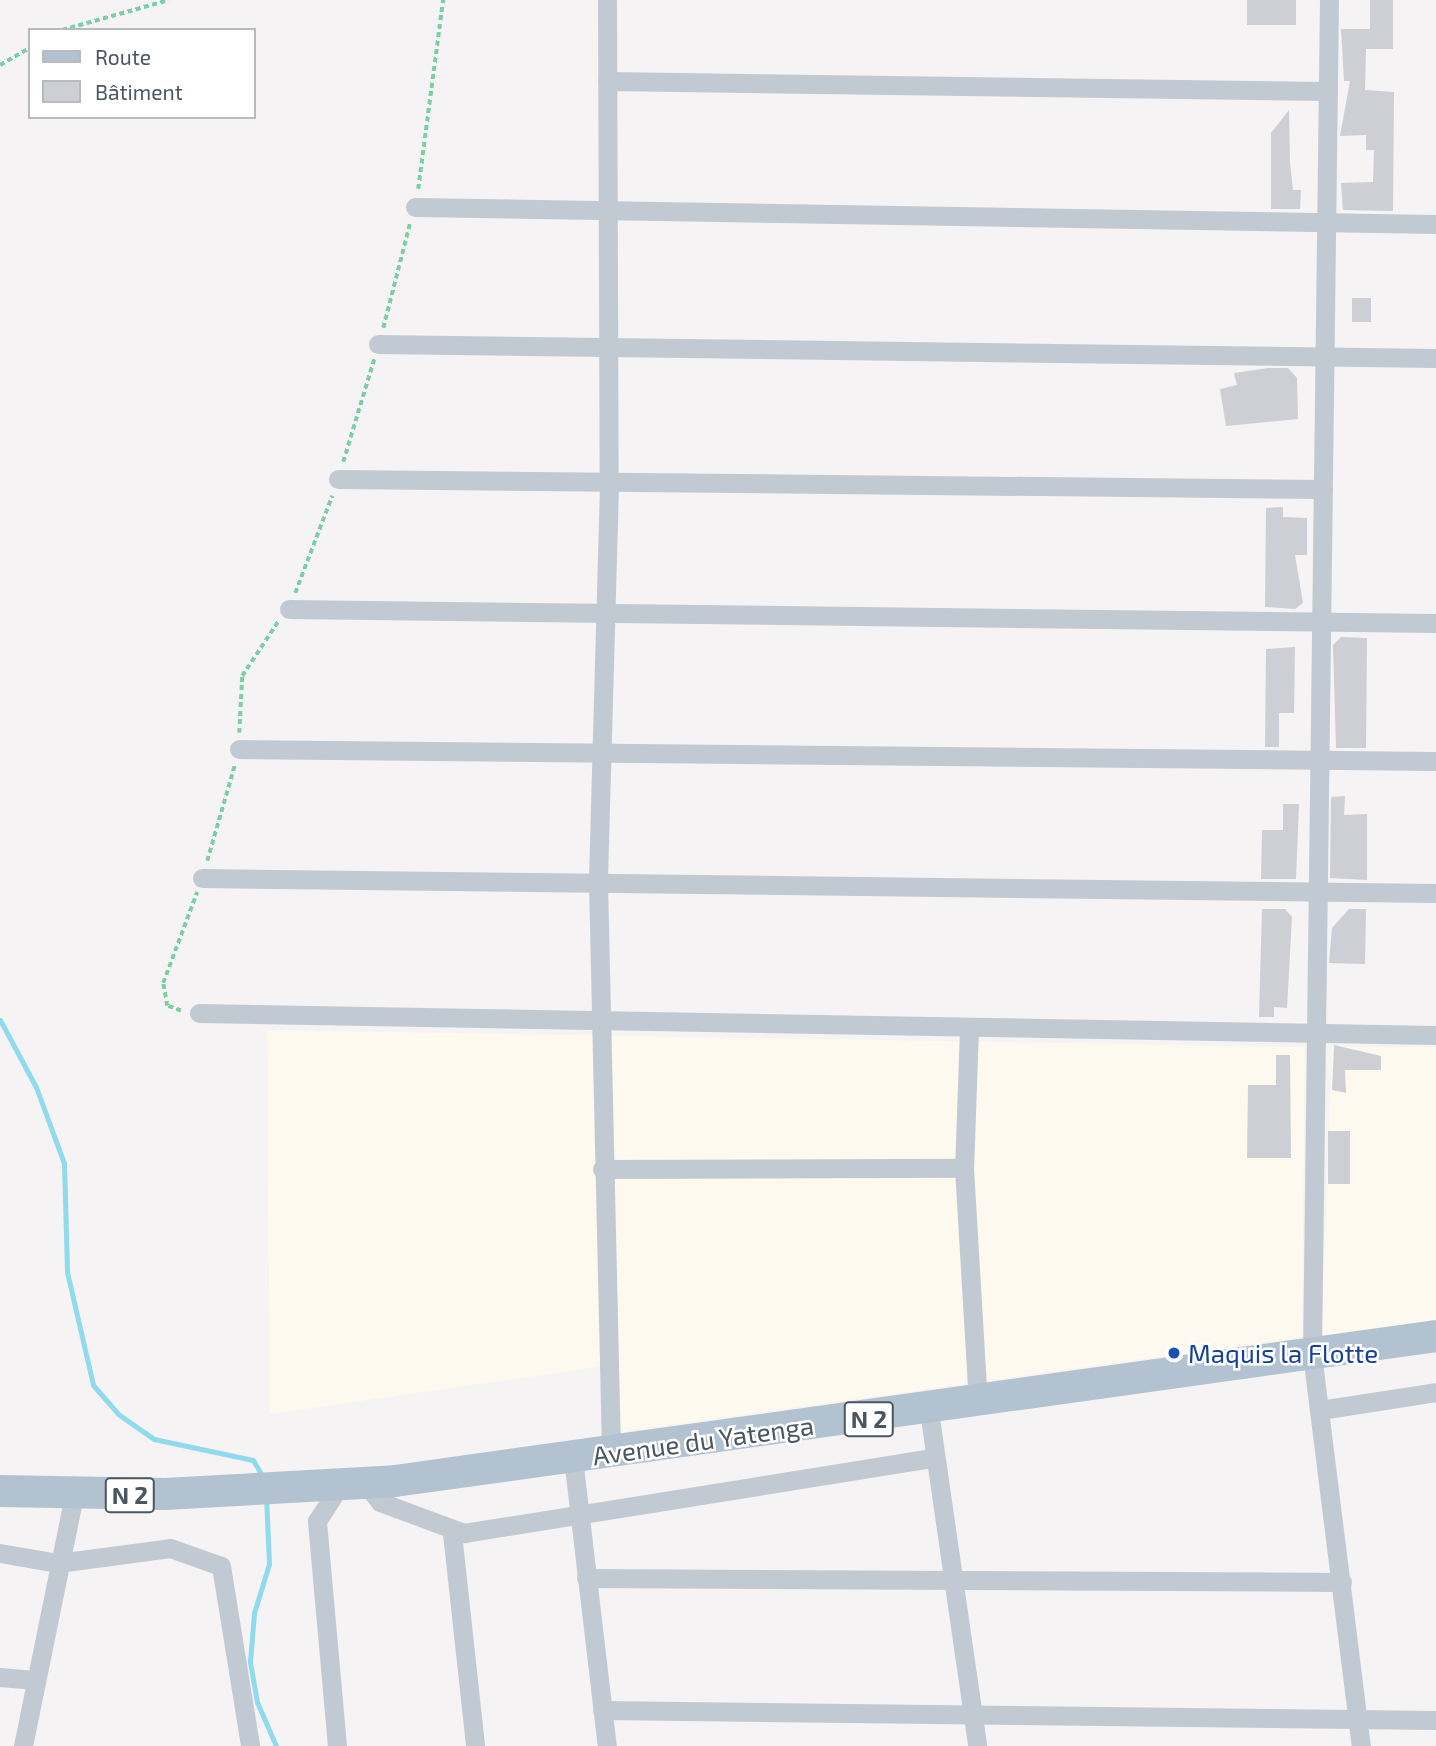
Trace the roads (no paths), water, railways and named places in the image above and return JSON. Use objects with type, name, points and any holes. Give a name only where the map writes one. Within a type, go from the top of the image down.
[{"type":"main road","name":"Avenue du Yatenga","points":[[74,1495],[301,1490],[395,1481],[978,1405],[1436,1336]]},
{"type":"main road","name":"N 2","points":[[0,1491],[74,1495]]},
{"type":"street","points":[[607,0],[610,213],[606,351],[609,485],[603,617],[598,882],[602,1169],[611,1451]]},
{"type":"street","points":[[1329,0],[1312,1354],[1361,1746]]},
{"type":"street","points":[[607,81],[1328,90]]},
{"type":"street","points":[[415,207],[610,213],[1436,224]]},
{"type":"street","points":[[378,344],[606,351],[1436,358]]},
{"type":"street","points":[[338,479],[609,485],[1323,489]]},
{"type":"street","points":[[289,609],[603,617],[1436,623]]},
{"type":"street","points":[[239,749],[1436,761]]},
{"type":"street","points":[[202,878],[1436,893]]},
{"type":"street","points":[[199,1013],[1317,1035],[1436,1034]]},
{"type":"street","points":[[968,1028],[964,1168],[978,1405]]},
{"type":"street","points":[[602,1169],[964,1168]]},
{"type":"street","points":[[1320,1410],[1436,1392]]},
{"type":"street","points":[[929,1411],[950,1579],[977,1746]]},
{"type":"street","points":[[573,1458],[578,1519],[607,1746]]},
{"type":"street","points":[[395,1481],[373,1493],[380,1502],[452,1533],[578,1519],[934,1458]]},
{"type":"street","points":[[337,1746],[317,1521],[339,1487]]},
{"type":"street","points":[[23,1746],[58,1563],[74,1495]]},
{"type":"street","points":[[452,1533],[475,1746]]},
{"type":"street","points":[[0,1553],[58,1563],[170,1548],[220,1566],[250,1746]]},
{"type":"street","points":[[586,1578],[1342,1581]]},
{"type":"street","points":[[0,1677],[35,1680]]},
{"type":"street","points":[[602,1710],[1436,1720]]},
{"type":"waterway","points":[[0,1020],[36,1087],[64,1163],[67,1272],[93,1385],[118,1414],[154,1439],[253,1460],[263,1477]]},
{"type":"waterway","points":[[266,1497],[269,1564],[254,1613],[250,1662],[257,1702],[276,1746]]},
{"type":"place","name":"Maquis la Flotte","points":[[1174,1353]]}]
